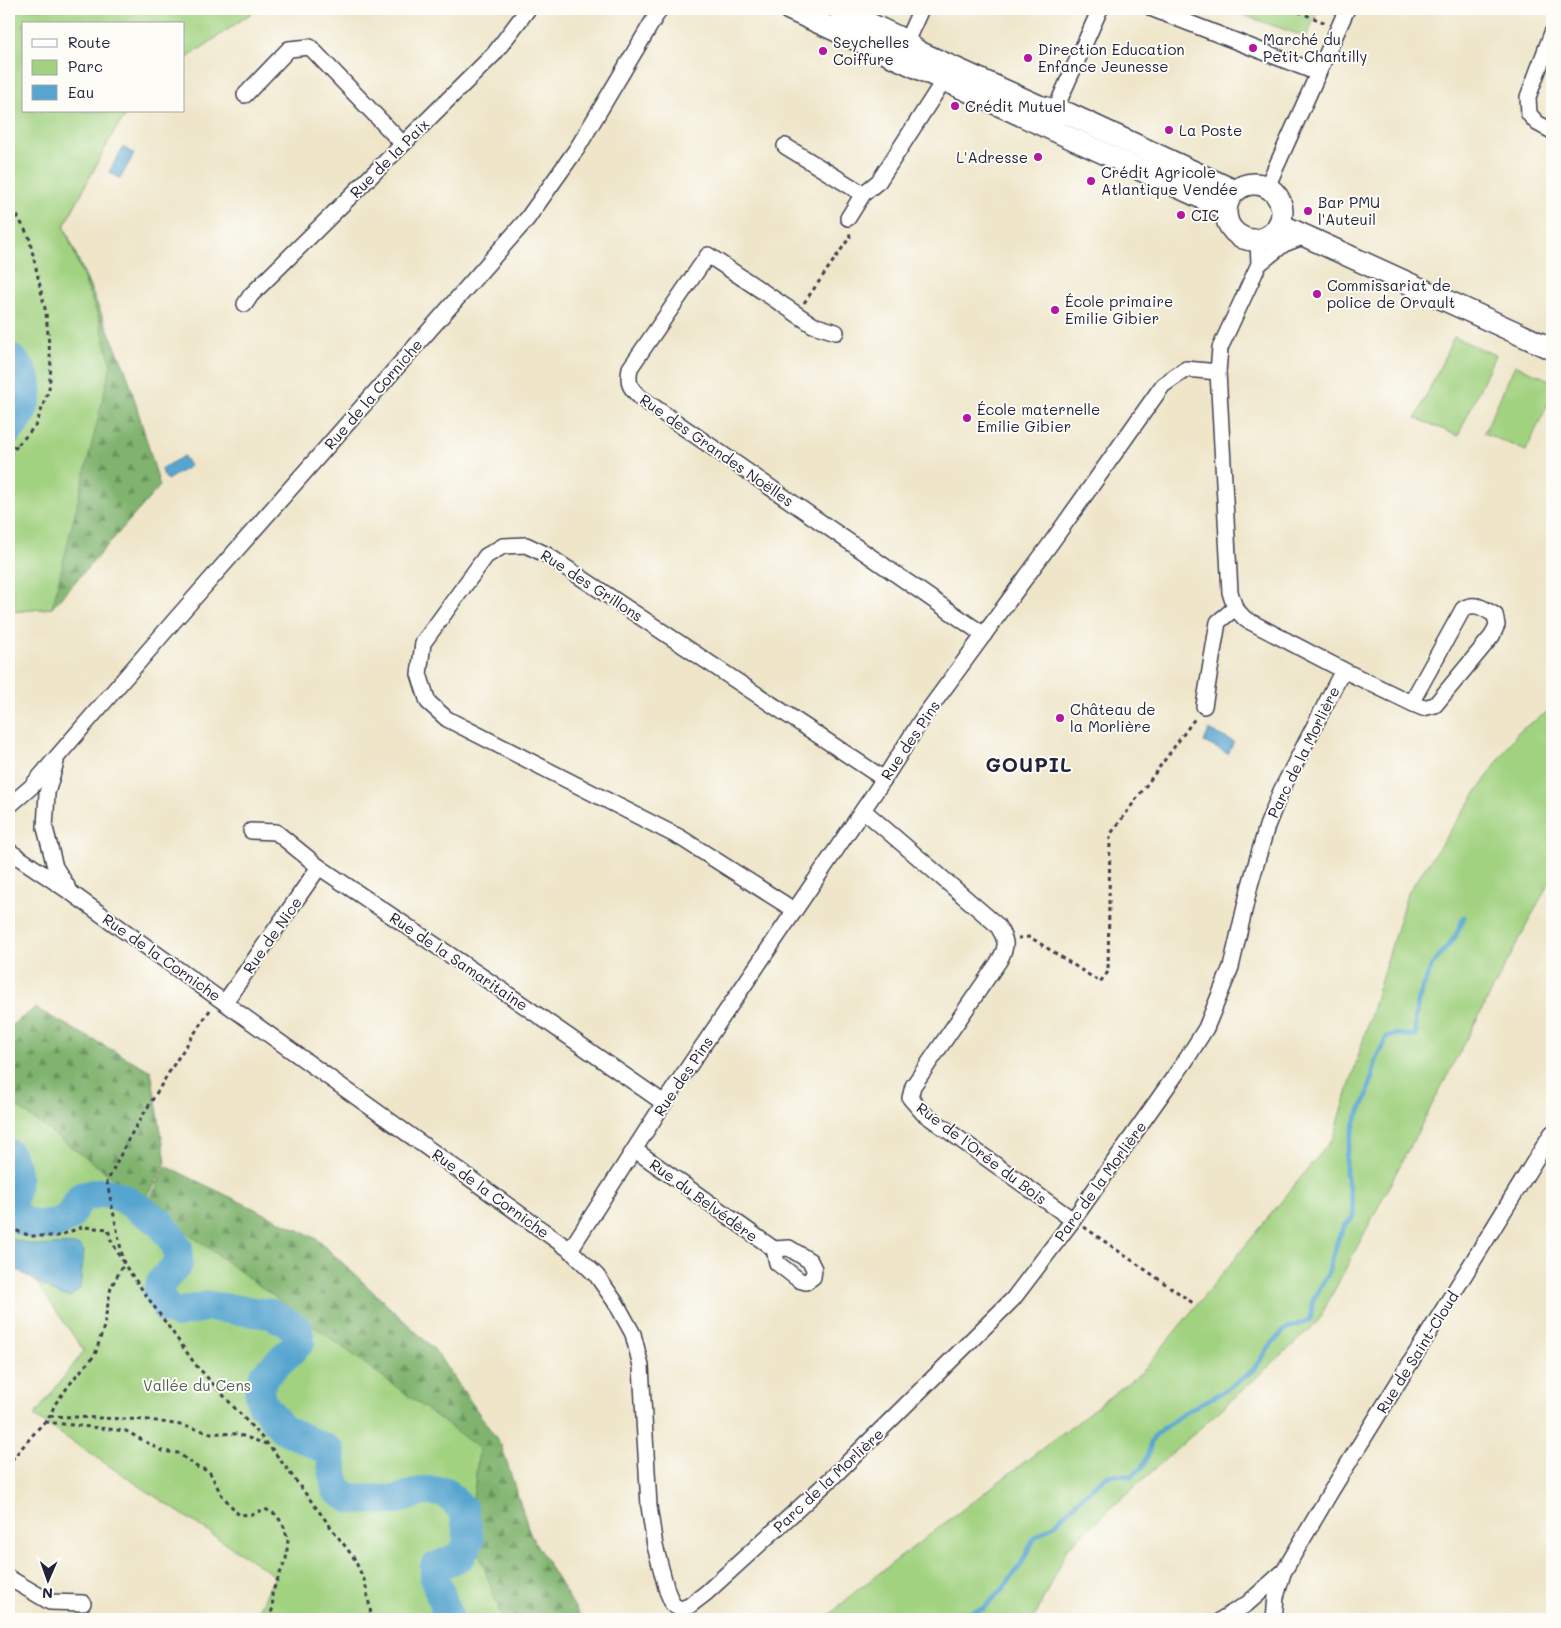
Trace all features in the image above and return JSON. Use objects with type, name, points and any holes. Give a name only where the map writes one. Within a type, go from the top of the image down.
[{"type":"street","name":"Rue de la Paix","points":[[245,304],[251,295],[494,54],[528,9]]},
{"type":"street","name":"Rue de la Corniche","points":[[9,806],[31,788],[174,621],[527,219],[578,147],[660,9]]},
{"type":"street","points":[[789,9],[944,80],[1231,200]]},
{"type":"street","points":[[838,9],[898,37],[919,52],[1040,106],[1069,114],[1231,200]]},
{"type":"street","points":[[906,42],[921,9]]},
{"type":"street","points":[[1055,110],[1100,9]]},
{"type":"street","points":[[1153,9],[1318,73]]},
{"type":"street","points":[[1267,187],[1347,9]]},
{"type":"street","points":[[1552,33],[1528,97],[1530,114],[1537,123],[1552,131]]},
{"type":"street","points":[[245,95],[289,49],[310,47],[403,144]]},
{"type":"street","points":[[848,218],[863,194],[879,181],[944,80]]},
{"type":"street","points":[[785,146],[863,194]]},
{"type":"street","points":[[1251,184],[1267,187],[1279,199],[1282,216],[1274,231],[1258,240],[1250,240],[1234,232],[1226,217],[1231,200],[1251,184]]},
{"type":"street","points":[[1279,224],[1552,349]]},
{"type":"street","points":[[1204,706],[1218,622],[1235,608],[1230,592],[1218,372],[1220,348],[1259,264],[1284,244],[1305,236]]},
{"type":"street","points":[[1258,240],[1259,264]]},
{"type":"street","name":"Rue des Grandes Noëlles","points":[[836,332],[813,325],[708,255],[630,368],[628,380],[633,390],[641,398],[984,635]]},
{"type":"street","name":"Rue des Pins","points":[[570,1250],[664,1103],[884,779],[922,719],[1163,385],[1186,369],[1218,372]]},
{"type":"street","name":"Rue des Grillons","points":[[794,910],[681,838],[447,719],[428,702],[419,674],[423,643],[486,556],[503,546],[526,545],[548,555],[884,779]]},
{"type":"street","name":"Parc de la Morlière","points":[[1235,608],[1245,619],[1343,670],[1411,703],[1423,708],[1434,705],[1492,636],[1497,625],[1495,615],[1477,605],[1469,605],[1463,608],[1411,703]]},
{"type":"street","name":"Parc de la Morlière","points":[[706,1593],[834,1476],[1013,1299],[1073,1220],[1186,1060],[1206,1028],[1231,967],[1250,885],[1267,826],[1281,791],[1343,670]]},
{"type":"street","name":"Rue de la Corniche","points":[[57,757],[47,793],[45,828],[55,867],[70,892]]},
{"type":"street","points":[[863,810],[997,925],[1005,939]]},
{"type":"street","name":"Rue de la Samaritaine","points":[[251,831],[276,832],[319,867],[493,984],[664,1103]]},
{"type":"street","name":"Rue de la Corniche","points":[[9,851],[225,1002],[570,1250],[602,1283],[616,1303],[633,1334],[641,1366],[649,1506],[655,1546],[667,1591],[672,1605],[680,1609],[689,1606],[706,1593]]},
{"type":"street","name":"Rue de Nice","points":[[225,1002],[319,867]]},
{"type":"street","name":"Rue de l'Orée du Bois","points":[[1005,939],[1005,950],[999,961],[913,1086],[910,1098],[923,1113],[1073,1220]]},
{"type":"street","name":"Rue de Saint-Cloud","points":[[1274,1619],[1276,1597],[1284,1571],[1552,1133]]},
{"type":"street","name":"Rue du Belvédère","points":[[635,1150],[774,1249]]},
{"type":"street","name":"Rue de Saint-Cloud","points":[[1222,1619],[1246,1604],[1284,1571]]},
{"type":"street","points":[[9,1578],[50,1602],[82,1603]]},
{"type":"path","points":[[1291,9],[1338,28]]},
{"type":"path","points":[[9,201],[29,237],[46,313],[51,366],[49,389],[36,425],[9,455]]},
{"type":"path","points":[[796,314],[850,238],[848,218]]},
{"type":"path","points":[[9,448],[18,445]]},
{"type":"path","points":[[1005,939],[1030,937],[1100,982],[1108,972],[1110,835],[1204,706]]},
{"type":"path","points":[[9,1463],[50,1416],[55,1404],[95,1355],[104,1326],[111,1287],[124,1264],[108,1182],[129,1138],[176,1062],[212,1008],[225,1002]]},
{"type":"path","points":[[1073,1220],[1193,1303]]},
{"type":"path","points":[[9,1228],[31,1236],[58,1236],[82,1227],[108,1230],[111,1240],[124,1264],[195,1364],[268,1444],[354,1558],[365,1582],[372,1619]]},
{"type":"path","points":[[50,1416],[150,1420],[211,1433],[237,1434],[268,1444]]},
{"type":"path","points":[[45,1422],[126,1431],[162,1451],[178,1453],[197,1467],[209,1470],[222,1494],[240,1515],[252,1514],[265,1509],[275,1514],[283,1524],[288,1540],[286,1559],[272,1593],[273,1608],[268,1619]]},
{"type":"green space","points":[[9,9],[257,9],[185,59],[185,22],[22,22],[22,112],[128,112],[113,133],[64,226],[127,374],[160,486],[52,608],[9,612]]},
{"type":"green space","points":[[9,9],[257,9],[185,59],[185,22],[22,22],[22,112],[128,112],[113,133],[64,226],[99,319],[111,365],[52,608],[9,612]]},
{"type":"green space","points":[[1226,9],[1319,9],[1306,37]]},
{"type":"green space","points":[[1454,337],[1495,355],[1458,436],[1416,418]]},
{"type":"green space","points":[[1515,365],[1552,381],[1552,395],[1526,451],[1484,433]]},
{"type":"green space","points":[[1552,709],[1552,877],[1317,1323],[1067,1548],[1034,1619],[825,1619],[856,1591],[1142,1372],[1334,1137],[1407,894],[1518,732]]},
{"type":"green space","points":[[35,1008],[151,1071],[166,1162],[134,1225],[9,1205],[9,1027]]},
{"type":"green space","name":"Vallée du Cens","points":[[9,1101],[479,1448],[470,1526],[502,1619],[255,1619],[275,1576],[34,1416],[84,1351],[9,1243]]},
{"type":"green space","points":[[166,1166],[317,1239],[434,1349],[501,1445],[531,1536],[582,1619],[422,1619],[136,1227]]},
{"type":"water","points":[[123,147],[134,154],[120,179],[109,172]]},
{"type":"water","points":[[184,456],[190,466],[167,480],[160,469]]},
{"type":"water","points":[[1209,730],[1234,742],[1228,754],[1204,742]]},
{"type":"water","points":[[9,1236],[12,1239],[39,1246],[67,1244],[80,1246],[84,1251],[80,1289],[70,1297],[59,1295],[9,1265]]},
{"type":"waterway","points":[[9,357],[23,372],[27,389],[27,397],[22,412],[9,430]]},
{"type":"waterway","points":[[957,1619],[958,1614],[983,1609],[1003,1589],[1021,1564],[1035,1537],[1055,1524],[1075,1503],[1105,1477],[1113,1475],[1131,1476],[1141,1469],[1156,1434],[1187,1411],[1221,1393],[1246,1376],[1254,1369],[1273,1342],[1286,1329],[1311,1319],[1312,1302],[1327,1276],[1338,1239],[1344,1226],[1352,1218],[1354,1211],[1346,1174],[1346,1156],[1355,1122],[1367,1096],[1377,1057],[1387,1037],[1395,1034],[1416,1036],[1415,1020],[1418,1001],[1432,965],[1455,937],[1464,917]]},
{"type":"waterway","points":[[9,1154],[16,1174],[10,1207],[22,1221],[34,1225],[53,1225],[69,1217],[81,1197],[103,1192],[115,1195],[160,1222],[178,1248],[178,1264],[162,1281],[158,1291],[166,1308],[177,1313],[208,1306],[271,1314],[298,1329],[300,1342],[264,1376],[259,1389],[261,1402],[282,1428],[330,1451],[336,1489],[351,1499],[394,1500],[424,1491],[446,1492],[464,1511],[469,1541],[461,1556],[435,1567],[435,1579],[449,1619]]},
{"type":"place","name":"Marché du Petit Chantilly","points":[[1253,48]]},
{"type":"place","name":"Seychelles Coiffure","points":[[823,51]]},
{"type":"place","name":"Direction Education Enfance Jeunesse","points":[[1028,58]]},
{"type":"place","name":"Crédit Mutuel","points":[[955,106]]},
{"type":"place","name":"La Poste","points":[[1169,130]]},
{"type":"place","name":"L'Adresse","points":[[1038,157]]},
{"type":"place","name":"Crédit Agricole Atlantique Vendée","points":[[1091,181]]},
{"type":"place","name":"Bar PMU l'Auteuil","points":[[1308,211]]},
{"type":"place","name":"CIC","points":[[1181,215]]},
{"type":"place","name":"Commissariat de police de Orvault","points":[[1317,294]]},
{"type":"place","name":"École primaire Emilie Gibier","points":[[1055,310]]},
{"type":"place","name":"École maternelle Emilie Gibier","points":[[967,418]]},
{"type":"place","name":"Château de la Morlière","points":[[1060,718]]},
{"type":"district","name":"GOUPIL","points":[[1029,764]]}]
